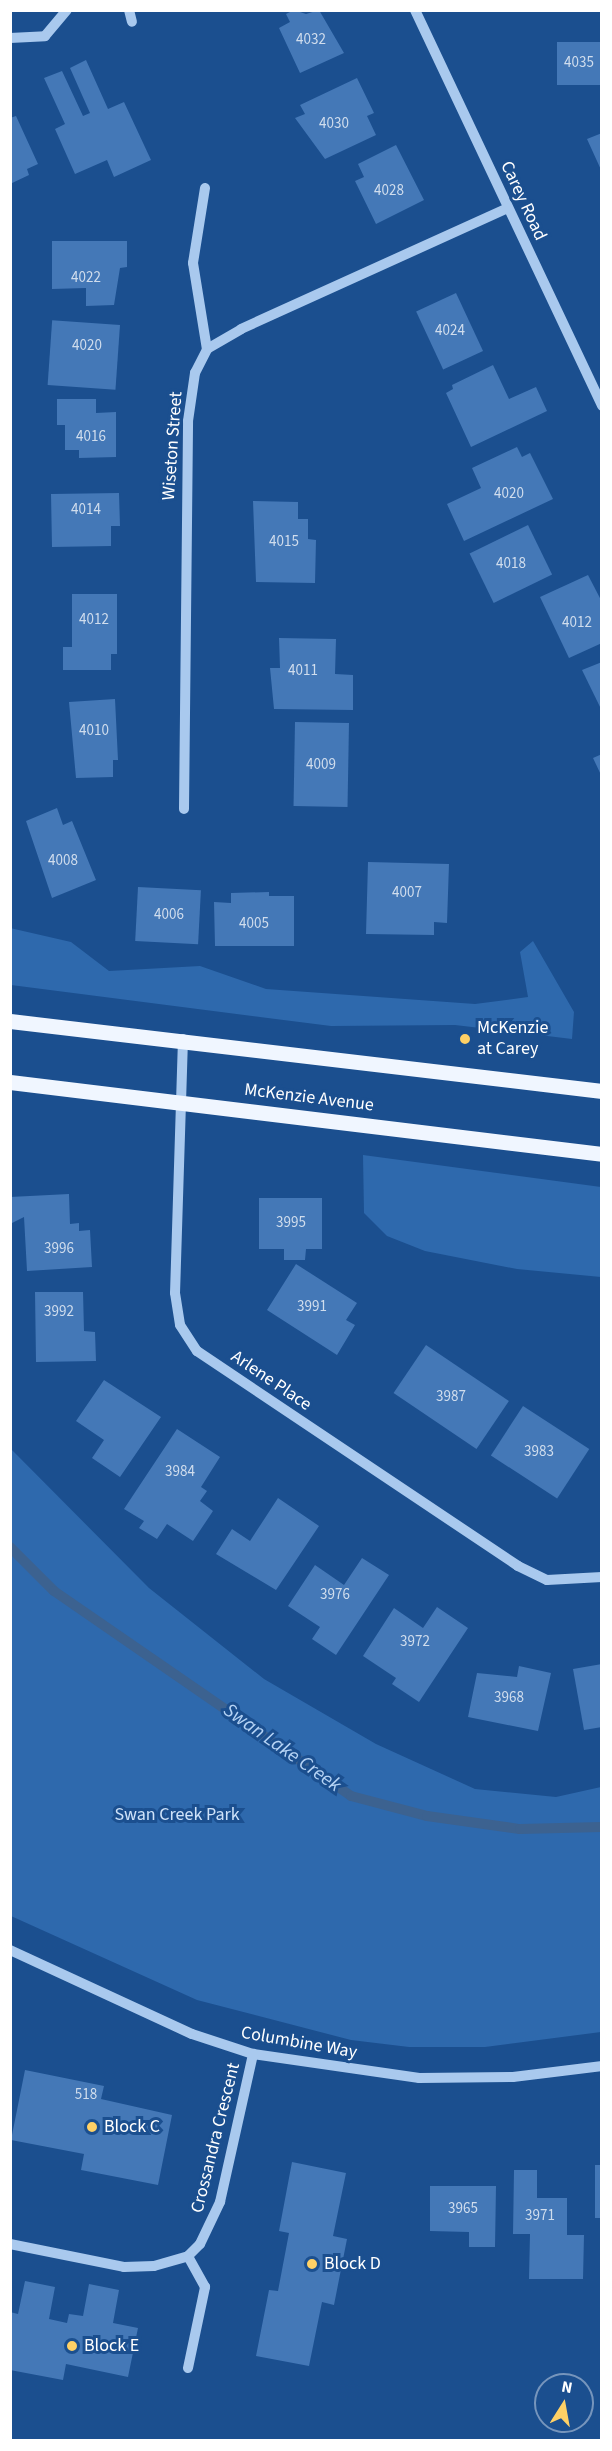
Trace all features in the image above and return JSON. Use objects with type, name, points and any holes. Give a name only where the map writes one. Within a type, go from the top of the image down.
[{"type":"main road","points":[[10,1021],[183,1039],[602,1091]]},
{"type":"main road","name":"McKenzie Avenue","points":[[10,1082],[602,1154]]},
{"type":"street","points":[[10,38],[45,36],[67,10]]},
{"type":"street","name":"Carey Road","points":[[416,10],[602,406]]},
{"type":"street","points":[[205,188],[194,263],[207,349],[508,208]]},
{"type":"street","name":"Wiseton Street","points":[[184,809],[188,421],[195,373],[207,349]]},
{"type":"street","name":"Arlene Place","points":[[183,1039],[179,1101],[175,1293],[180,1324],[197,1351],[518,1566],[547,1580],[602,1576]]},
{"type":"street","name":"Columbine Way","points":[[10,1950],[192,2034],[253,2054],[419,2078],[513,2077],[602,2066]]},
{"type":"street","name":"Crossandra Crescent","points":[[188,2256],[200,2244],[220,2202],[253,2054]]},
{"type":"street","points":[[10,2244],[124,2267],[154,2266],[188,2256],[206,2288],[188,2368]]},
{"type":"green space","points":[[10,928],[71,942],[109,971],[200,966],[266,989],[475,1004],[528,997],[520,952],[533,941],[574,1012],[572,1039],[455,1025],[331,1026],[11,985]]},
{"type":"green space","points":[[363,1155],[601,1187],[601,1277],[517,1269],[425,1251],[387,1236],[364,1213]]},
{"type":"green space","name":"Swan Creek Park","points":[[11,1449],[149,1588],[264,1679],[376,1744],[475,1789],[556,1797],[601,1787],[601,2032],[485,2047],[409,2047],[351,2040],[197,2000],[11,1916]]},
{"type":"building","points":[[294,10],[306,14],[319,10],[344,53],[300,73],[279,28],[290,22],[286,14]]},
{"type":"building","points":[[557,42],[602,42],[602,85],[557,85]]},
{"type":"building","points":[[86,60],[108,109],[124,102],[151,160],[114,177],[107,160],[75,174],[55,129],[65,124],[44,78],[62,71],[83,116],[90,113],[70,68]]},
{"type":"building","points":[[357,78],[374,113],[367,116],[376,135],[325,159],[295,118],[305,114],[300,105]]},
{"type":"building","points":[[16,116],[38,164],[27,169],[29,175],[10,184],[10,118]]},
{"type":"building","points":[[602,133],[602,172],[587,139]]},
{"type":"building","points":[[396,145],[424,200],[376,224],[355,181],[364,177],[358,164]]},
{"type":"building","points":[[52,241],[127,241],[127,267],[120,268],[114,305],[86,306],[86,288],[52,289]]},
{"type":"building","points":[[456,293],[483,351],[443,370],[416,312]]},
{"type":"building","points":[[52,320],[120,325],[115,390],[48,385]]},
{"type":"building","points":[[493,365],[509,399],[536,387],[547,411],[471,447],[446,393],[453,389],[452,385]]},
{"type":"building","points":[[57,399],[96,399],[96,413],[116,412],[116,457],[79,458],[79,450],[65,450],[65,425],[57,425]]},
{"type":"building","points":[[517,447],[522,457],[530,453],[553,499],[464,541],[447,504],[481,488],[472,468]]},
{"type":"building","points":[[119,493],[120,526],[111,526],[111,546],[52,547],[51,494]]},
{"type":"building","points":[[253,501],[298,502],[298,519],[308,519],[308,539],[316,540],[315,583],[256,582]]},
{"type":"building","points":[[528,525],[552,574],[494,603],[470,553]]},
{"type":"building","points":[[588,575],[602,602],[602,643],[569,658],[540,597]]},
{"type":"building","points":[[72,594],[117,594],[117,654],[111,654],[111,670],[63,670],[63,647],[72,647]]},
{"type":"building","points":[[279,638],[336,639],[335,674],[353,675],[353,710],[274,709],[270,668],[280,668]]},
{"type":"building","points":[[602,662],[602,711],[582,670]]},
{"type":"building","points":[[115,699],[118,760],[113,760],[113,777],[76,778],[69,702]]},
{"type":"building","points":[[295,722],[349,723],[348,807],[294,806]]},
{"type":"building","points":[[602,754],[602,777],[593,758]]},
{"type":"building","points":[[57,808],[63,825],[72,821],[96,880],[52,898],[26,821]]},
{"type":"building","points":[[368,862],[449,864],[447,923],[434,922],[434,935],[366,934]]},
{"type":"building","points":[[138,887],[201,890],[198,944],[135,941]]},
{"type":"building","points":[[269,892],[269,896],[294,896],[294,946],[215,946],[214,902],[231,903],[231,893]]},
{"type":"building","points":[[69,1194],[70,1224],[79,1223],[79,1231],[90,1230],[92,1267],[27,1271],[24,1217],[10,1224],[10,1197]]},
{"type":"building","points":[[259,1198],[322,1198],[322,1249],[306,1249],[305,1260],[284,1260],[284,1249],[259,1249]]},
{"type":"building","points":[[296,1264],[357,1303],[346,1320],[355,1325],[337,1355],[267,1310]]},
{"type":"building","points":[[35,1292],[83,1292],[84,1331],[95,1332],[96,1361],[36,1362]]},
{"type":"building","points":[[426,1345],[509,1401],[476,1449],[394,1393]]},
{"type":"building","points":[[104,1380],[161,1417],[120,1477],[92,1458],[104,1440],[76,1421]]},
{"type":"building","points":[[523,1406],[589,1449],[557,1499],[491,1455]]},
{"type":"building","points":[[177,1429],[220,1457],[201,1487],[207,1491],[200,1501],[213,1511],[193,1541],[167,1524],[157,1539],[139,1528],[144,1521],[124,1509]]},
{"type":"building","points":[[278,1498],[319,1526],[276,1590],[216,1554],[232,1529],[250,1541]]},
{"type":"building","points":[[362,1558],[389,1575],[336,1655],[312,1639],[320,1627],[288,1606],[315,1565],[344,1585]]},
{"type":"building","points":[[437,1607],[468,1628],[419,1702],[392,1684],[396,1678],[363,1656],[394,1608],[423,1628]]},
{"type":"building","points":[[602,1664],[602,1727],[584,1730],[573,1669]]},
{"type":"building","points":[[519,1666],[551,1673],[538,1731],[468,1717],[477,1673],[517,1677]]},
{"type":"building","name":"Block C","points":[[25,2070],[104,2086],[101,2099],[172,2115],[158,2185],[81,2170],[84,2154],[11,2140]]},
{"type":"building","name":"Block D","points":[[292,2162],[346,2173],[333,2236],[347,2239],[334,2305],[322,2302],[309,2366],[256,2356],[269,2290],[278,2291],[289,2233],[279,2231]]},
{"type":"building","points":[[595,2165],[602,2165],[602,2218],[595,2218]]},
{"type":"building","points":[[514,2170],[537,2170],[537,2198],[567,2198],[567,2235],[584,2235],[583,2279],[529,2279],[530,2234],[513,2234]]},
{"type":"building","points":[[430,2186],[496,2186],[495,2247],[469,2247],[469,2232],[430,2231]]},
{"type":"building","name":"Block E","points":[[25,2281],[55,2287],[49,2319],[67,2323],[69,2314],[83,2316],[89,2284],[119,2290],[113,2323],[138,2328],[128,2377],[66,2364],[63,2380],[10,2370],[10,2312],[18,2314]]},
{"type":"waterway","name":"Swan Lake Creek","points":[[10,1547],[54,1591],[351,1796],[427,1816],[520,1829],[602,1827]]},
{"type":"place","name":"McKenzie at Carey","points":[[465,1039]]},
{"type":"place","name":"Block C","points":[[92,2127]]},
{"type":"place","name":"Block D","points":[[312,2264]]},
{"type":"place","name":"Block E","points":[[72,2346]]}]
